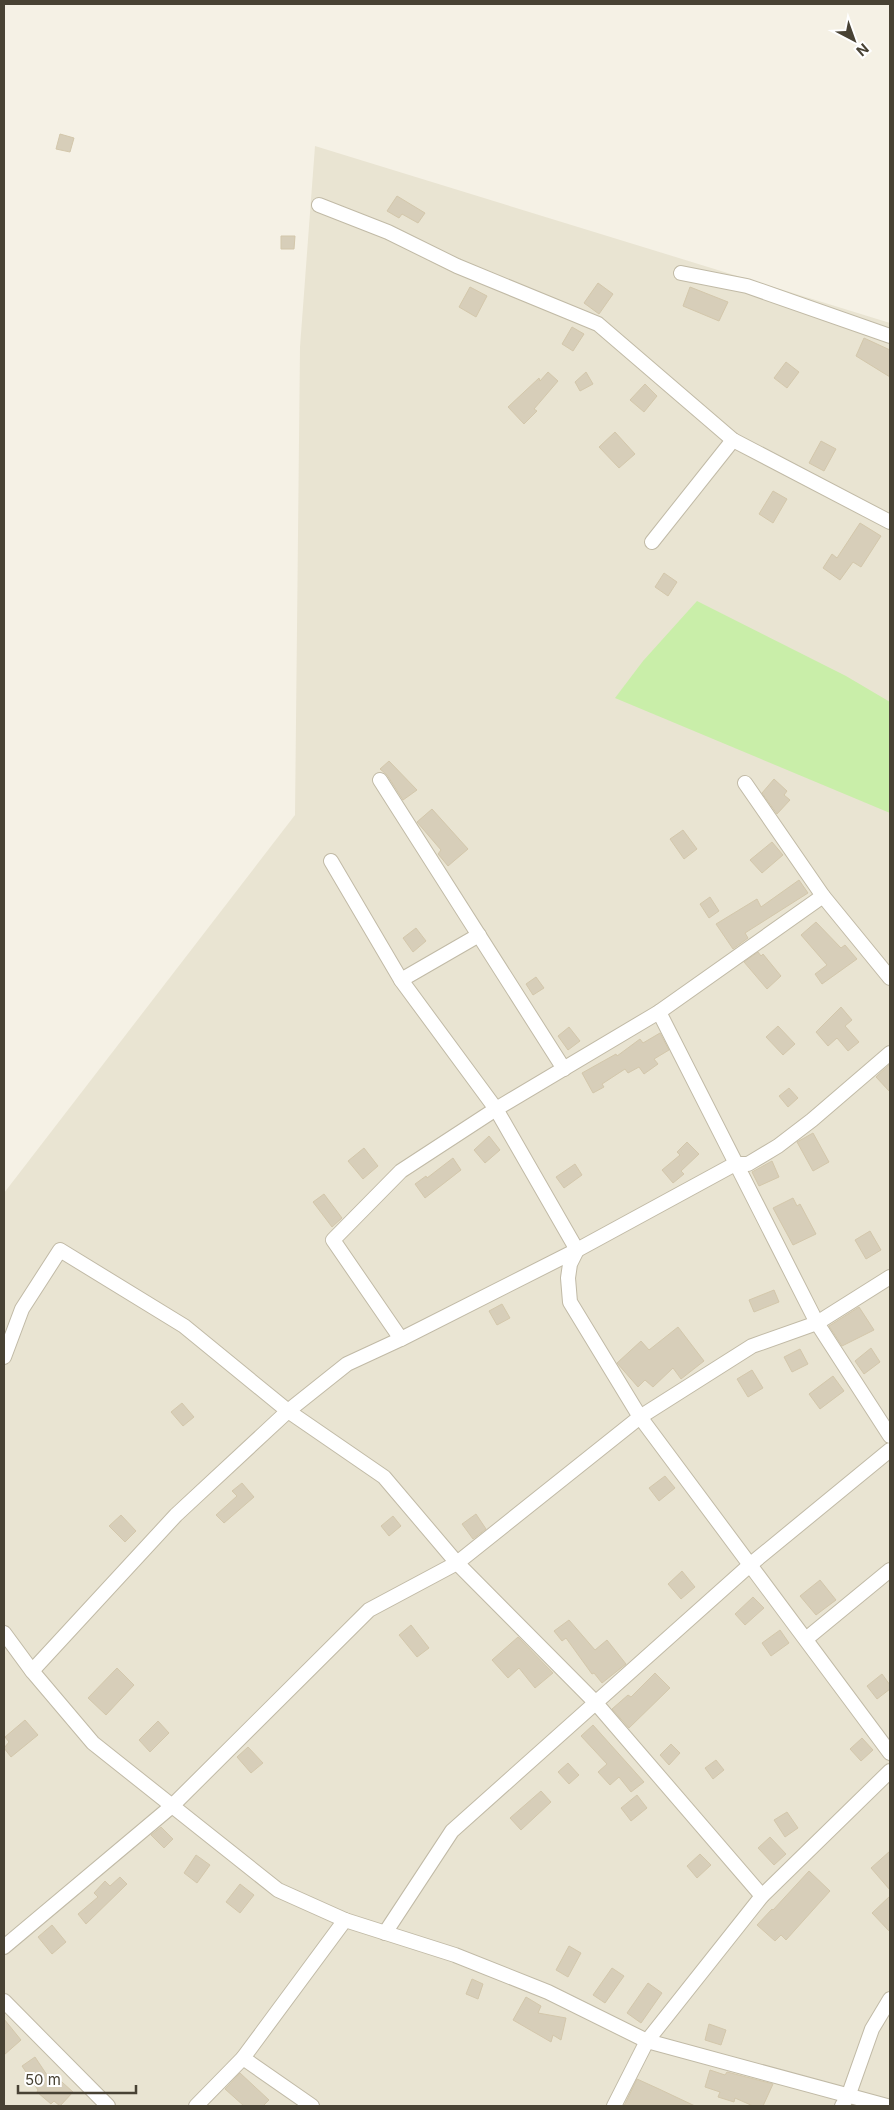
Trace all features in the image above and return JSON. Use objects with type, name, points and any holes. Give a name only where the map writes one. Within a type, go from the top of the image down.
[{"type":"street","points":[[320,205],[388,232],[457,266],[598,324],[733,440],[890,522]]},
{"type":"street","points":[[681,273],[747,286],[890,336]]},
{"type":"street","points":[[652,542],[733,440]]},
{"type":"street","points":[[380,780],[564,1069]]},
{"type":"street","points":[[745,783],[823,896],[890,978]]},
{"type":"street","points":[[331,861],[401,980],[496,1109],[577,1250]]},
{"type":"street","points":[[401,1339],[333,1240],[401,1171],[496,1109],[660,1012],[823,896]]},
{"type":"street","points":[[401,980],[480,936]]},
{"type":"street","points":[[660,1012],[735,1164],[817,1323],[890,1436]]},
{"type":"street","points":[[32,1671],[176,1515],[288,1411],[347,1364],[401,1339],[577,1250],[735,1164],[748,1164],[778,1146],[812,1120],[890,1053]]},
{"type":"street","points":[[4,1357],[22,1308],[60,1250],[184,1326],[288,1411],[384,1477],[457,1563],[595,1702],[762,1896]]},
{"type":"street","points":[[577,1250],[570,1264],[568,1278],[570,1302],[640,1417],[890,1753]]},
{"type":"street","points":[[4,1947],[172,1806],[369,1610],[457,1563],[640,1417],[752,1346],[817,1323],[890,1277]]},
{"type":"street","points":[[385,1933],[452,1831],[751,1564],[890,1450]]},
{"type":"street","points":[[806,1639],[890,1570]]},
{"type":"street","points":[[4,1633],[32,1671],[93,1743],[278,1890],[345,1920],[455,1954],[548,1992],[647,2040],[845,2100],[887,2106]]},
{"type":"street","points":[[614,2106],[647,2040],[762,1896],[890,1771]]},
{"type":"street","points":[[196,2106],[243,2058],[345,1920]]},
{"type":"street","points":[[845,2100],[872,2029],[890,1999]]},
{"type":"street","points":[[4,2001],[108,2106]]},
{"type":"street","points":[[243,2058],[312,2106]]},
{"type":"shaded area","points":[[315,146],[890,323],[890,2106],[4,2106],[4,1193],[295,815],[300,347]]},
{"type":"green space","points":[[697,601],[846,676],[890,702],[890,813],[615,698],[643,661]]},
{"type":"building","points":[[60,134],[74,138],[70,152],[56,149]]},
{"type":"building","points":[[397,196],[425,213],[418,223],[402,214],[399,218],[387,211]]},
{"type":"building","points":[[281,236],[295,236],[294,249],[281,249]]},
{"type":"building","points":[[598,283],[613,294],[599,314],[584,303]]},
{"type":"building","points":[[470,287],[487,296],[476,317],[459,307]]},
{"type":"building","points":[[690,287],[728,302],[719,321],[683,306]]},
{"type":"building","points":[[572,327],[584,334],[573,351],[562,344]]},
{"type":"building","points":[[864,338],[890,350],[890,377],[856,356]]},
{"type":"building","points":[[786,362],[799,372],[787,388],[774,378]]},
{"type":"building","points":[[548,372],[558,381],[534,409],[537,411],[524,424],[508,407],[539,378],[540,381]]},
{"type":"building","points":[[586,372],[593,384],[580,391],[575,382]]},
{"type":"building","points":[[645,384],[657,396],[644,412],[630,400]]},
{"type":"building","points":[[615,432],[635,454],[619,468],[599,447]]},
{"type":"building","points":[[821,441],[836,449],[824,471],[809,463]]},
{"type":"building","points":[[773,491],[787,499],[773,523],[759,514]]},
{"type":"building","points":[[860,523],[881,536],[861,567],[853,562],[840,580],[823,568],[832,554],[837,558]]},
{"type":"building","points":[[664,573],[677,582],[668,596],[655,587]]},
{"type":"building","points":[[389,761],[417,790],[403,800],[387,775],[380,769]]},
{"type":"building","points":[[774,779],[787,791],[784,795],[790,800],[777,814],[762,793]]},
{"type":"building","points":[[432,809],[468,849],[448,866],[438,854],[441,850],[417,822]]},
{"type":"building","points":[[683,830],[697,849],[684,859],[670,839]]},
{"type":"building","points":[[772,842],[783,855],[762,873],[750,860]]},
{"type":"building","points":[[799,880],[808,893],[745,933],[748,938],[733,949],[716,924],[757,899],[761,907]]},
{"type":"building","points":[[710,897],[719,911],[709,918],[700,904]]},
{"type":"building","points":[[816,922],[841,948],[845,945],[857,959],[822,984],[815,974],[827,965],[801,935]]},
{"type":"building","points":[[416,928],[426,941],[413,952],[403,938]]},
{"type":"building","points":[[758,952],[761,956],[763,954],[781,976],[767,989],[744,962]]},
{"type":"building","points":[[536,977],[544,988],[533,995],[526,984]]},
{"type":"building","points":[[841,1007],[852,1020],[845,1026],[859,1042],[848,1051],[837,1038],[828,1046],[816,1032]]},
{"type":"building","points":[[778,1026],[795,1044],[783,1055],[766,1037]]},
{"type":"building","points":[[569,1027],[580,1041],[568,1050],[558,1036]]},
{"type":"building","points":[[660,1033],[669,1050],[654,1059],[658,1064],[644,1074],[639,1067],[628,1073],[625,1069],[602,1084],[604,1087],[593,1093],[582,1073],[616,1054],[617,1056],[640,1039],[643,1043]]},
{"type":"building","points":[[890,1064],[890,1092],[876,1077]]},
{"type":"building","points":[[789,1088],[798,1098],[788,1107],[779,1096]]},
{"type":"building","points":[[813,1133],[829,1162],[813,1171],[797,1142]]},
{"type":"building","points":[[489,1136],[500,1150],[485,1163],[474,1150]]},
{"type":"building","points":[[687,1142],[699,1154],[681,1171],[684,1174],[673,1183],[662,1170],[680,1155],[677,1152]]},
{"type":"building","points":[[364,1148],[378,1166],[363,1179],[348,1161]]},
{"type":"building","points":[[453,1158],[461,1170],[425,1198],[415,1184],[426,1176],[427,1178]]},
{"type":"building","points":[[772,1161],[779,1177],[759,1186],[752,1172]]},
{"type":"building","points":[[575,1164],[582,1175],[564,1188],[556,1177]]},
{"type":"building","points":[[324,1194],[342,1218],[332,1227],[313,1202]]},
{"type":"building","points":[[793,1198],[797,1206],[800,1204],[816,1234],[793,1245],[773,1208]]},
{"type":"building","points":[[870,1231],[881,1250],[866,1259],[855,1240]]},
{"type":"building","points":[[774,1290],[779,1302],[754,1312],[749,1300]]},
{"type":"building","points":[[502,1304],[510,1318],[497,1325],[489,1311]]},
{"type":"building","points":[[859,1307],[874,1330],[842,1346],[829,1326]]},
{"type":"building","points":[[678,1327],[704,1361],[681,1379],[673,1368],[653,1387],[645,1380],[638,1387],[617,1363],[641,1341],[649,1350]]},
{"type":"building","points":[[871,1348],[880,1362],[864,1374],[855,1361]]},
{"type":"building","points":[[800,1349],[808,1364],[792,1372],[784,1357]]},
{"type":"building","points":[[752,1370],[763,1388],[748,1397],[737,1379]]},
{"type":"building","points":[[833,1376],[844,1391],[820,1409],[809,1394]]},
{"type":"building","points":[[182,1403],[194,1417],[183,1426],[171,1412]]},
{"type":"building","points":[[665,1476],[675,1488],[659,1501],[649,1488]]},
{"type":"building","points":[[242,1483],[254,1497],[224,1523],[216,1515],[237,1496],[232,1491]]},
{"type":"building","points":[[476,1514],[486,1529],[473,1539],[462,1524]]},
{"type":"building","points":[[121,1515],[136,1531],[125,1542],[109,1526]]},
{"type":"building","points":[[393,1516],[401,1526],[389,1536],[381,1526]]},
{"type":"building","points":[[682,1571],[695,1587],[681,1599],[668,1584]]},
{"type":"building","points":[[820,1580],[836,1600],[816,1615],[800,1596]]},
{"type":"building","points":[[753,1597],[764,1608],[745,1625],[735,1614]]},
{"type":"building","points":[[569,1620],[595,1650],[607,1640],[626,1664],[602,1683],[594,1673],[592,1674],[566,1638],[562,1641],[554,1631]]},
{"type":"building","points":[[411,1625],[429,1648],[417,1657],[399,1635]]},
{"type":"building","points":[[780,1630],[789,1643],[771,1656],[762,1643]]},
{"type":"building","points":[[518,1637],[553,1673],[535,1688],[519,1668],[508,1678],[492,1660]]},
{"type":"building","points":[[117,1668],[134,1685],[106,1715],[88,1698]]},
{"type":"building","points":[[655,1673],[670,1688],[629,1728],[612,1709],[628,1695],[631,1697]]},
{"type":"building","points":[[882,1674],[890,1685],[890,1689],[877,1699],[867,1686]]},
{"type":"building","points":[[25,1720],[38,1735],[11,1757],[4,1748],[9,1742],[5,1737]]},
{"type":"building","points":[[158,1721],[169,1733],[150,1752],[139,1740]]},
{"type":"building","points":[[593,1725],[644,1782],[631,1792],[619,1777],[610,1785],[598,1772],[607,1764],[581,1736]]},
{"type":"building","points":[[862,1738],[873,1750],[861,1761],[850,1749]]},
{"type":"building","points":[[671,1744],[680,1753],[669,1765],[660,1755]]},
{"type":"building","points":[[248,1747],[263,1763],[251,1773],[237,1757]]},
{"type":"building","points":[[716,1760],[724,1770],[713,1779],[705,1768]]},
{"type":"building","points":[[568,1763],[579,1775],[569,1784],[558,1772]]},
{"type":"building","points":[[541,1791],[551,1802],[521,1830],[510,1818]]},
{"type":"building","points":[[637,1795],[647,1808],[631,1821],[621,1808]]},
{"type":"building","points":[[787,1812],[798,1828],[785,1837],[774,1820]]},
{"type":"building","points":[[161,1827],[173,1839],[164,1848],[151,1835]]},
{"type":"building","points":[[770,1837],[786,1854],[774,1865],[758,1848]]},
{"type":"building","points":[[890,1851],[890,1890],[871,1868]]},
{"type":"building","points":[[700,1854],[711,1865],[697,1878],[687,1866]]},
{"type":"building","points":[[196,1855],[210,1865],[197,1883],[184,1873]]},
{"type":"building","points":[[809,1871],[830,1891],[786,1940],[781,1935],[775,1941],[757,1925]]},
{"type":"building","points":[[120,1877],[127,1884],[86,1924],[78,1914],[98,1897],[94,1893],[105,1881],[110,1886]]},
{"type":"building","points":[[240,1884],[254,1895],[240,1913],[226,1902]]},
{"type":"building","points":[[890,1896],[890,1932],[872,1913]]},
{"type":"building","points":[[52,1925],[66,1942],[52,1954],[38,1937]]},
{"type":"building","points":[[569,1946],[581,1953],[568,1977],[556,1970]]},
{"type":"building","points":[[612,1968],[624,1976],[605,2003],[593,1995]]},
{"type":"building","points":[[472,1979],[483,1984],[478,1999],[466,1994]]},
{"type":"building","points":[[648,1983],[662,1993],[641,2023],[627,2013]]},
{"type":"building","points":[[526,1997],[541,2006],[538,2013],[566,2018],[561,2040],[553,2035],[551,2042],[513,2020]]},
{"type":"building","points":[[4,2019],[21,2040],[4,2055]]},
{"type":"building","points":[[709,2024],[726,2030],[721,2045],[705,2040]]},
{"type":"building","points":[[35,2057],[49,2078],[53,2074],[73,2092],[60,2106],[54,2101],[51,2104],[37,2092],[38,2090],[22,2066]]},
{"type":"building","points":[[710,2070],[725,2075],[727,2072],[773,2084],[763,2106],[753,2106],[735,2098],[734,2102],[718,2097],[720,2092],[705,2087]]},
{"type":"building","points":[[240,2073],[269,2100],[263,2106],[244,2106],[225,2089]]},
{"type":"building","points":[[637,2079],[659,2089],[695,2106],[624,2106]]}]
